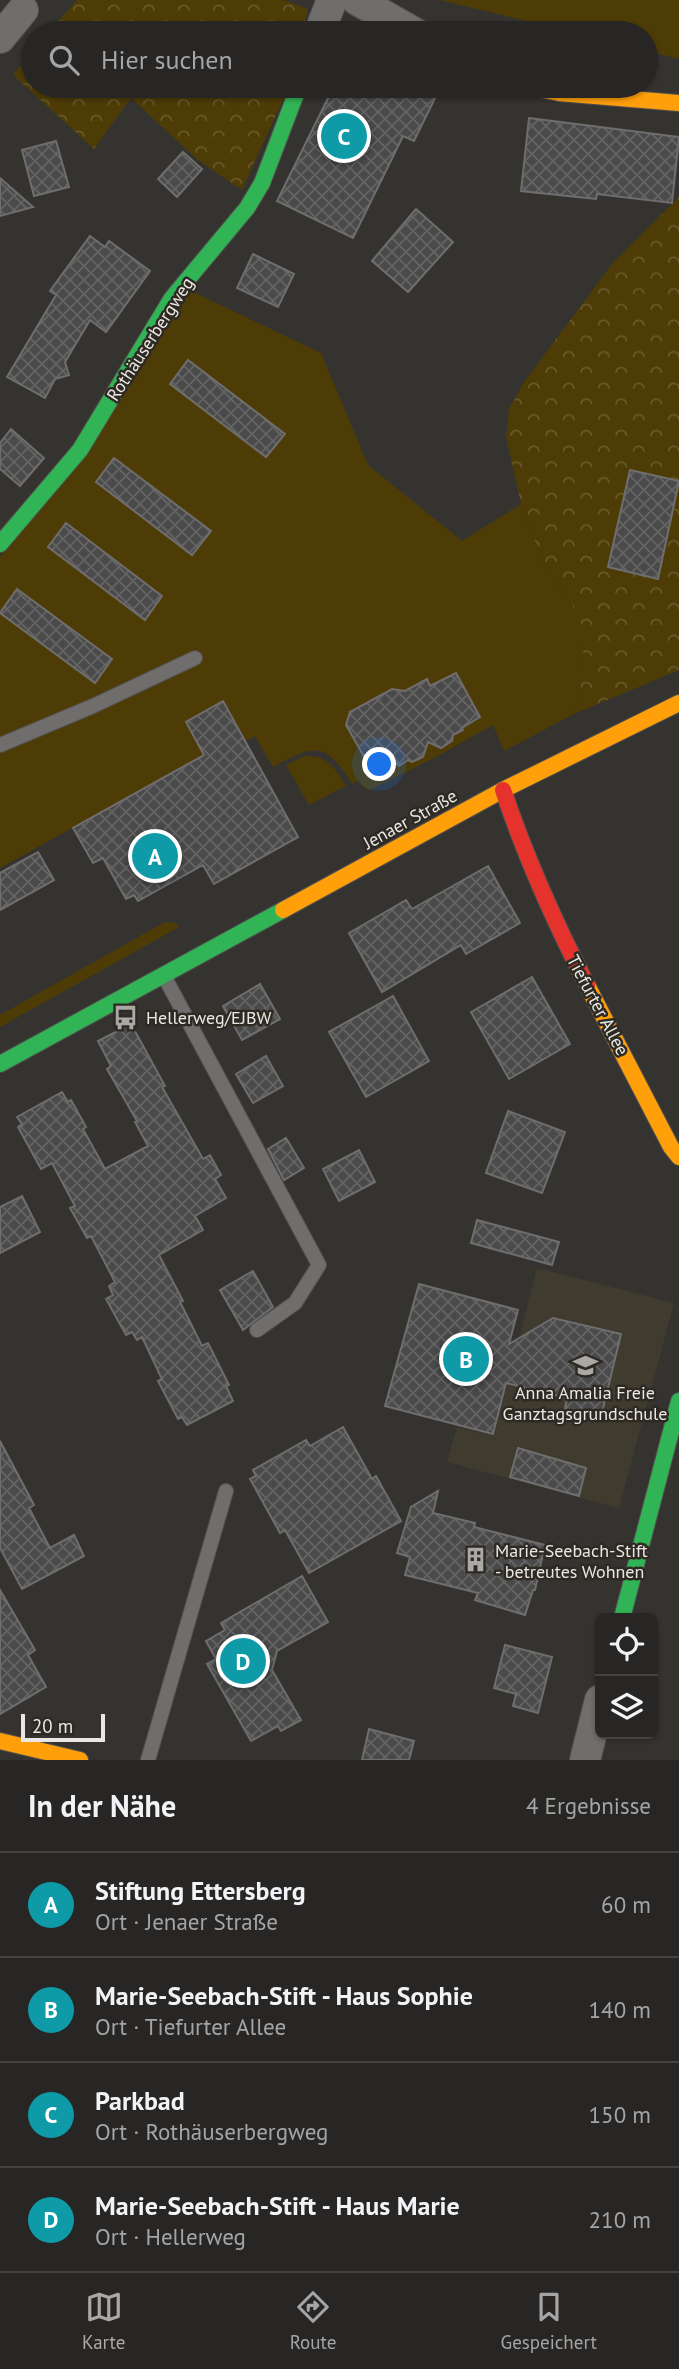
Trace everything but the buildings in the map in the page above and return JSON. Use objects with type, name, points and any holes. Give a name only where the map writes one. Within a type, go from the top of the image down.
[{"type":"street","points":[[324,21],[332,0]]},
{"type":"street","points":[[357,0],[394,21]]},
{"type":"street","points":[[0,38],[23,10]]},
{"type":"street","name":"Rothäuserbergweg","points":[[0,544],[80,450],[172,298],[247,208],[262,183],[294,98]]},
{"type":"street","points":[[619,98],[679,103]]},
{"type":"street","name":"Jenaer Straße","points":[[0,1064],[503,790],[679,703]]},
{"type":"street","name":"Tiefurter Allee","points":[[503,790],[523,850],[551,916],[671,1147],[679,1157]]},
{"type":"street","points":[[623,1613],[679,1401]]},
{"type":"street","points":[[584,1760],[595,1719]]},
{"type":"street","points":[[0,1741],[80,1760]]},
{"type":"lane","points":[[0,745],[93,706],[195,658]]},
{"type":"lane","points":[[163,975],[319,1265],[295,1303],[257,1330]]},
{"type":"lane","points":[[148,1760],[226,1490]]},
{"type":"shaded area","name":"Anna Amalia Freie Ganztagsgrundschule","points":[[537,1268],[674,1303],[619,1508],[447,1462],[457,1427],[494,1436]]},
{"type":"green space","points":[[77,0],[283,0],[308,9],[305,21],[59,21]]},
{"type":"green space","points":[[440,0],[679,0],[679,59],[658,54],[658,21],[526,21]]},
{"type":"green space","points":[[21,65],[21,82],[13,75]]},
{"type":"green space","points":[[38,98],[131,98],[94,149]]},
{"type":"green space","points":[[131,98],[284,98],[242,190],[198,160]]},
{"type":"green space","points":[[679,197],[679,670],[574,714],[582,680],[572,604],[544,566],[521,504],[506,437],[509,409],[524,382],[612,264]]},
{"type":"green space","points":[[191,291],[321,353],[368,465],[462,541],[521,504],[544,566],[572,604],[584,631],[582,680],[574,714],[504,751],[493,725],[370,790],[364,788],[358,780],[352,784],[334,760],[326,753],[318,751],[299,754],[273,767],[255,736],[246,741],[223,701],[186,722],[204,755],[0,868],[0,557]]},
{"type":"green space","points":[[305,756],[325,760],[346,786],[309,805],[286,765]]},
{"type":"green space","points":[[165,922],[176,923],[179,927],[0,1027],[0,1015]]},
{"type":"traffic: fast","points":[[0,544],[80,450],[172,298],[247,208],[262,183],[294,98]]},
{"type":"traffic: fast","points":[[0,1064],[283,910]]},
{"type":"traffic: fast","points":[[623,1613],[679,1401]]},
{"type":"traffic: slow","points":[[619,98],[679,103]]},
{"type":"traffic: slow","points":[[283,910],[503,790],[679,703]]},
{"type":"traffic: slow","points":[[587,985],[671,1147],[679,1157]]},
{"type":"traffic: slow","points":[[0,1741],[80,1760]]},
{"type":"traffic: jam","points":[[503,790],[541,889],[587,985]]},
{"type":"place","name":"Parkbad","points":[[344,136]]},
{"type":"place","name":"Stiftung Ettersberg","points":[[155,856]]},
{"type":"place","name":"Hellerweg/EJBW","points":[[126,1017]]},
{"type":"place","name":"Marie-Seebach-Stift - Haus Sophie","points":[[466,1359]]},
{"type":"place","name":"Anna Amalia Freie Ganztagsgrundschule","points":[[585,1365]]},
{"type":"place","name":"Marie-Seebach-Stift - betreutes Wohnen","points":[[475,1560]]},
{"type":"place","name":"Marie-Seebach-Stift - Haus Marie","points":[[243,1661]]}]
